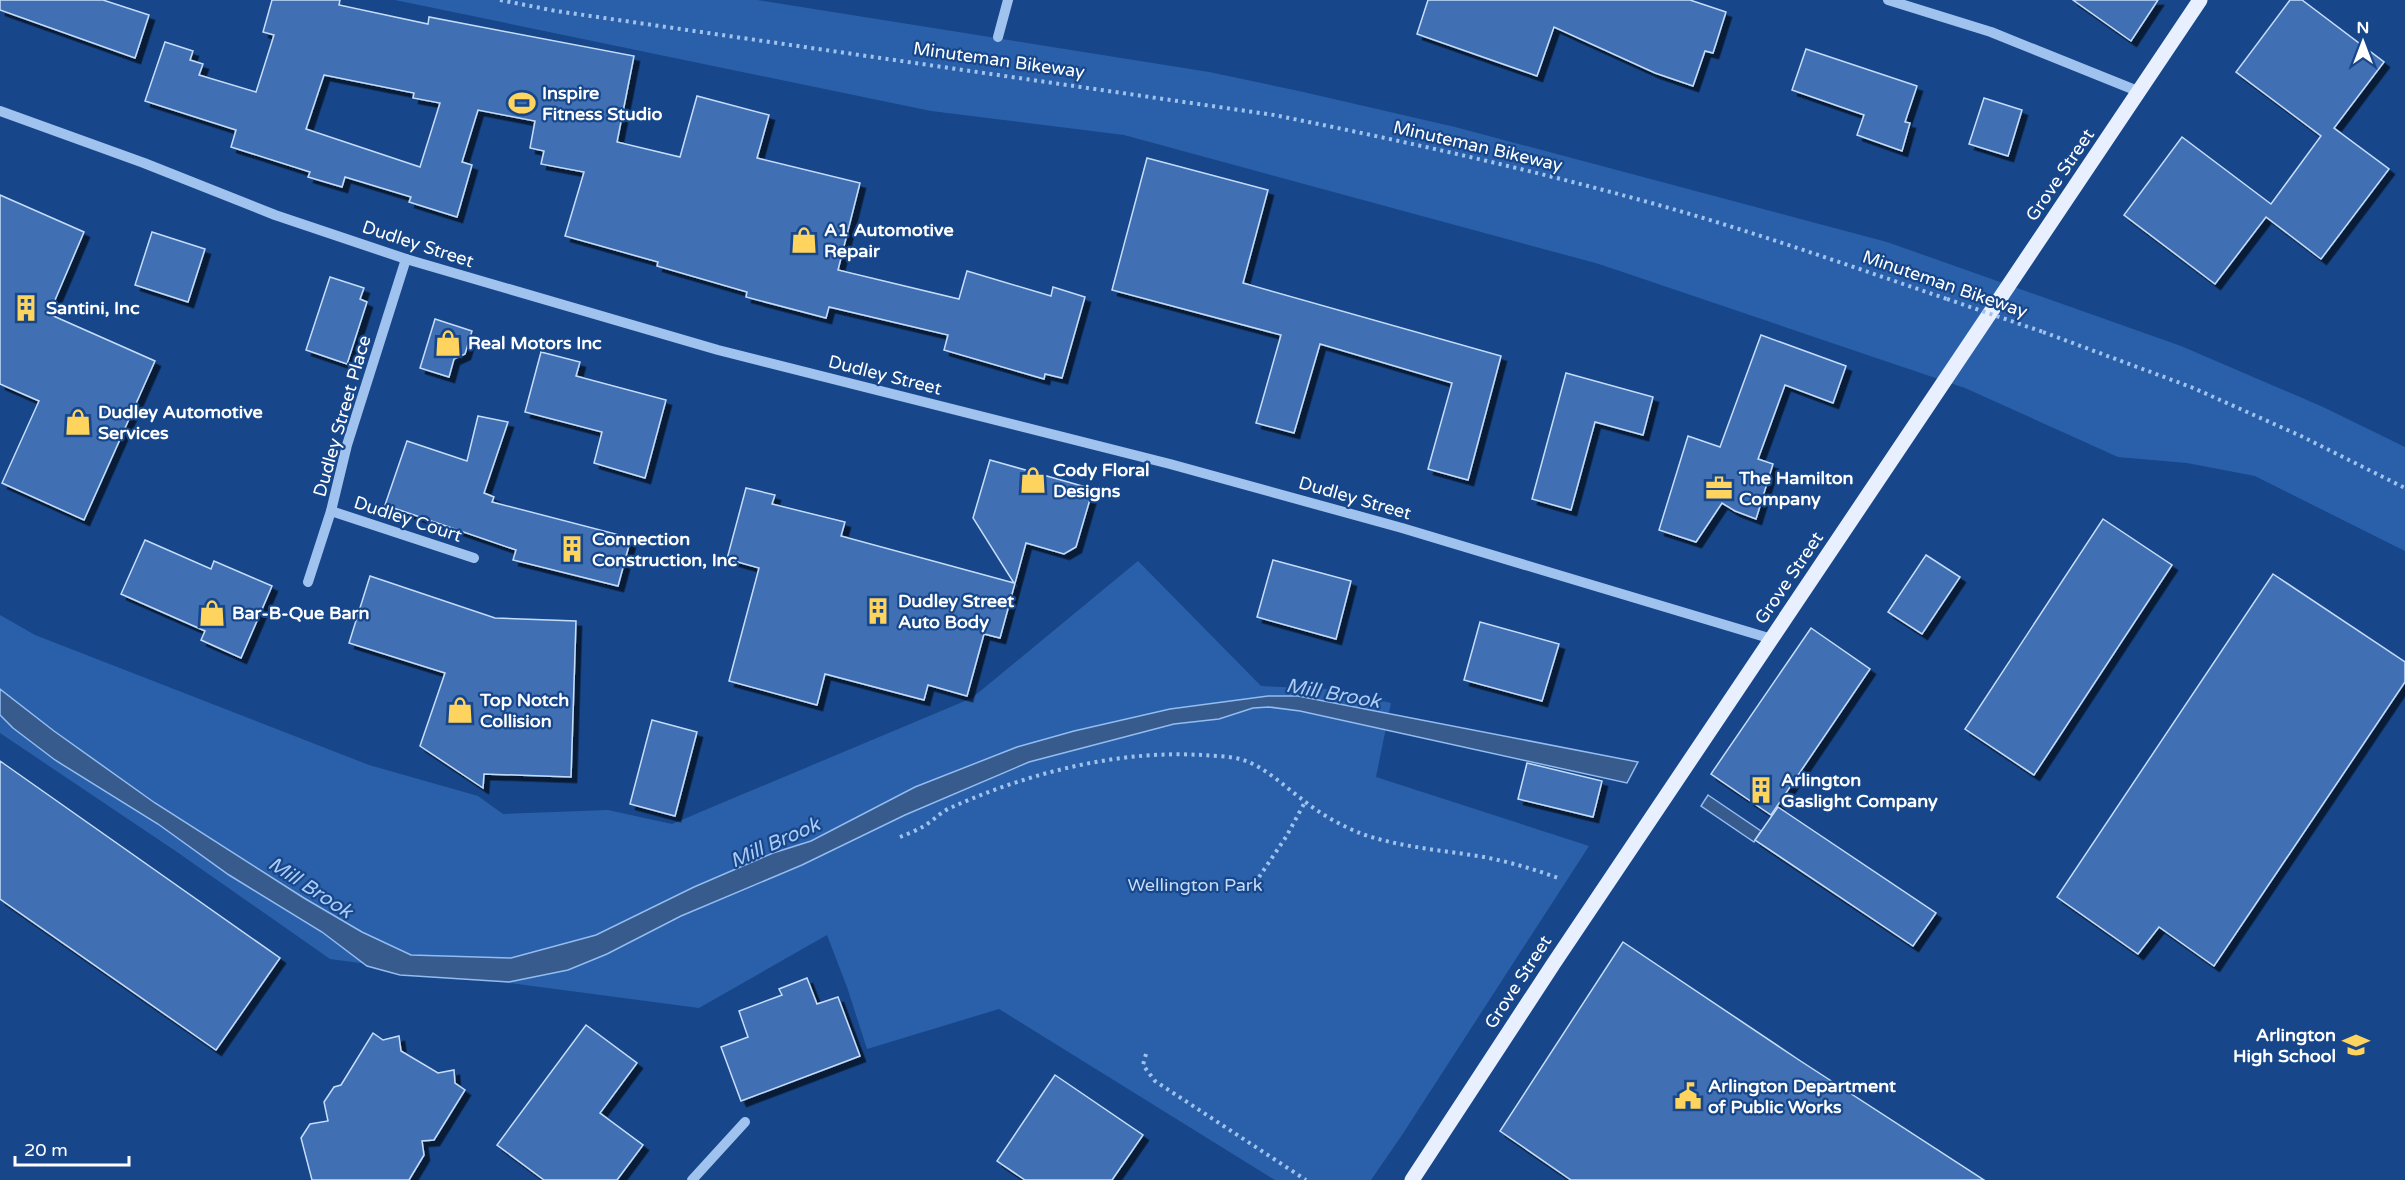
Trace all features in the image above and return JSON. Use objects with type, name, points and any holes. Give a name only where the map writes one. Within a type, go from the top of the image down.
[{"type":"main road","name":"Grove Street","points":[[1412,1180],[1554,963],[2200,0]]},
{"type":"street","points":[[998,37],[1008,0]]},
{"type":"street","points":[[1888,0],[1990,32],[2140,92]]},
{"type":"street","name":"Dudley Street","points":[[0,111],[275,214],[406,259],[718,351],[1170,464],[1380,522],[1772,639]]},
{"type":"street","name":"Dudley Street Place","points":[[308,582],[331,511],[347,445],[406,259]]},
{"type":"street","name":"Dudley Court","points":[[331,511],[474,558]]},
{"type":"street","points":[[692,1180],[745,1122]]},
{"type":"path","name":"Minuteman Bikeway","points":[[500,0],[556,11],[1274,115],[1360,132],[1563,180],[1664,206],[1792,246],[2043,332],[2191,387],[2301,436],[2405,488]]},
{"type":"path","points":[[900,837],[925,825],[947,809],[1050,771],[1148,755],[1178,754],[1243,760],[1267,773],[1305,802],[1362,834],[1405,846],[1480,856],[1528,867],[1561,879]]},
{"type":"path","points":[[1259,877],[1286,837],[1305,802]]},
{"type":"path","points":[[1146,1054],[1143,1065],[1155,1081],[1306,1180]]},
{"type":"green space","points":[[395,0],[757,0],[1209,72],[1455,127],[1887,242],[2181,346],[2323,407],[2405,447],[2405,551],[2255,476],[2187,463],[2118,457],[1965,388],[1599,264],[1124,135],[931,111]]},
{"type":"green space","name":"Wellington Park","points":[[1138,561],[1261,686],[1330,689],[1391,703],[1376,777],[1589,846],[1371,1180],[1275,1180],[999,1009],[867,1049],[827,935],[699,1008],[330,959],[177,852],[0,733],[0,615],[35,635],[369,765],[478,796],[503,814],[608,810],[672,824],[972,698]]},
{"type":"shaded area","points":[[0,689],[54,731],[155,803],[304,898],[362,932],[411,955],[511,958],[596,935],[694,887],[773,853],[811,841],[915,787],[1017,747],[1170,709],[1268,696],[1298,696],[1638,762],[1627,783],[1300,711],[1269,707],[1253,708],[1219,719],[1174,724],[1029,762],[905,815],[802,865],[681,916],[607,954],[568,970],[509,982],[400,975],[367,966],[322,932],[229,875],[158,824],[55,760],[13,728],[0,715]]},
{"type":"shaded area","points":[[1708,795],[1761,831],[1754,842],[1701,806]]},
{"type":"building","points":[[0,0],[103,0],[149,15],[135,58],[0,10]]},
{"type":"building","points":[[272,0],[340,0],[339,5],[428,24],[429,17],[634,56],[617,142],[680,157],[697,96],[769,115],[757,158],[860,183],[838,270],[959,299],[967,271],[1051,296],[1053,287],[1085,297],[1062,378],[1045,374],[1044,379],[944,350],[948,335],[829,307],[826,318],[746,297],[747,292],[657,266],[658,262],[565,236],[584,172],[541,164],[544,151],[530,148],[535,121],[478,110],[462,162],[472,165],[457,217],[409,202],[411,197],[345,177],[342,187],[308,177],[310,172],[231,147],[236,130],[145,101],[165,42],[193,51],[190,60],[203,64],[199,75],[256,92],[274,35],[263,32]],"holes":[[[324,75],[414,93],[413,98],[440,103],[420,167],[306,129]]]},
{"type":"building","points":[[1428,0],[1690,0],[1726,12],[1713,53],[1705,51],[1693,86],[1655,73],[1554,27],[1537,76],[1417,34]]},
{"type":"building","points":[[2073,0],[2158,0],[2131,41]]},
{"type":"building","points":[[2290,0],[2302,0],[2384,62],[2334,128],[2389,169],[2321,259],[2266,217],[2215,284],[2124,215],[2182,137],[2271,204],[2321,136],[2236,72]]},
{"type":"building","points":[[1806,49],[1917,86],[1905,122],[1910,123],[1902,151],[1857,135],[1864,115],[1792,90]]},
{"type":"building","points":[[1984,98],[2022,110],[2008,156],[1969,144]]},
{"type":"building","points":[[1147,158],[1268,190],[1243,283],[1501,356],[1468,480],[1428,469],[1452,383],[1320,344],[1294,433],[1256,423],[1281,335],[1112,290]]},
{"type":"building","points":[[0,195],[84,232],[49,314],[155,361],[84,520],[2,483],[39,401],[0,384]]},
{"type":"building","points":[[152,232],[205,249],[188,302],[135,285]]},
{"type":"building","points":[[330,277],[364,288],[360,299],[367,302],[347,364],[306,350]]},
{"type":"building","name":"Real Motors Inc","points":[[435,319],[472,331],[465,354],[454,359],[449,377],[420,368]]},
{"type":"building","points":[[1761,335],[1846,366],[1833,403],[1785,385],[1758,459],[1773,464],[1756,519],[1722,503],[1696,542],[1659,530],[1688,436],[1720,447]]},
{"type":"building","points":[[541,352],[580,362],[576,376],[666,400],[645,478],[594,463],[602,432],[525,412]]},
{"type":"building","points":[[1566,373],[1653,397],[1643,435],[1595,422],[1571,510],[1532,499]]},
{"type":"building","points":[[478,416],[508,422],[484,493],[494,497],[492,502],[631,538],[618,586],[513,560],[516,550],[385,505],[407,441],[467,461]]},
{"type":"building","name":"Dudley Street Auto Body","points":[[990,460],[1093,489],[1076,547],[1064,554],[1026,543],[1000,638],[984,634],[967,696],[928,685],[924,700],[825,674],[817,705],[729,681],[759,568],[727,559],[746,488],[775,495],[772,504],[845,522],[841,536],[1014,583],[973,518]]},
{"type":"building","points":[[2103,519],[2172,565],[2034,775],[1965,729]]},
{"type":"building","name":"Bar-B-Que Barn","points":[[145,540],[211,569],[214,561],[272,586],[241,658],[201,640],[205,631],[121,594]]},
{"type":"building","points":[[1926,555],[1960,577],[1922,634],[1888,612]]},
{"type":"building","points":[[1273,560],[1351,581],[1336,639],[1257,617]]},
{"type":"building","points":[[2273,574],[2405,662],[2405,682],[2214,966],[2159,927],[2138,954],[2057,897]]},
{"type":"building","points":[[370,576],[495,618],[576,621],[571,777],[484,774],[483,788],[420,746],[445,673],[349,643]]},
{"type":"building","points":[[1480,622],[1559,644],[1542,701],[1464,680]]},
{"type":"building","name":"Arlington Gaslight Company","points":[[1811,628],[1870,669],[1771,815],[1711,774]]},
{"type":"building","points":[[652,720],[697,732],[675,816],[630,804]]},
{"type":"building","points":[[0,761],[280,958],[216,1050],[0,899]]},
{"type":"building","points":[[1527,763],[1602,781],[1593,817],[1518,799]]},
{"type":"building","points":[[1778,807],[1936,913],[1913,946],[1755,840]]},
{"type":"building","name":"Arlington Department of Public Works","points":[[1623,942],[1984,1180],[1571,1180],[1500,1131]]},
{"type":"building","points":[[807,978],[817,1004],[838,997],[860,1056],[741,1101],[721,1047],[748,1037],[739,1011],[782,995],[779,989]]},
{"type":"building","points":[[586,1025],[637,1063],[600,1113],[643,1145],[617,1180],[544,1180],[497,1145]]},
{"type":"building","points":[[373,1033],[383,1040],[399,1036],[401,1051],[438,1073],[454,1070],[455,1083],[465,1090],[434,1140],[422,1141],[424,1155],[409,1180],[312,1180],[301,1138],[310,1124],[328,1121],[324,1102],[334,1087],[341,1085]]},
{"type":"building","points":[[1055,1075],[1143,1135],[1112,1180],[1025,1180],[997,1161]]},
{"type":"place","name":"Inspire Fitness Studio","points":[[522,103]]},
{"type":"place","name":"A1 Automotive Repair","points":[[804,240]]},
{"type":"place","name":"Santini, Inc","points":[[26,308]]},
{"type":"place","name":"Real Motors Inc","points":[[448,343]]},
{"type":"place","name":"Dudley Automotive Services","points":[[78,422]]},
{"type":"place","name":"Cody Floral Designs","points":[[1033,480]]},
{"type":"place","name":"The Hamilton Company","points":[[1719,488]]},
{"type":"place","name":"Connection Construction, Inc","points":[[572,549]]},
{"type":"place","name":"Dudley Street Auto Body","points":[[878,611]]},
{"type":"place","name":"Bar-B-Que Barn","points":[[212,613]]},
{"type":"place","name":"Top Notch Collision","points":[[460,710]]},
{"type":"place","name":"Arlington Gaslight Company","points":[[1761,790]]},
{"type":"place","name":"Arlington High School","points":[[2356,1045]]},
{"type":"place","name":"Arlington Department of Public Works","points":[[1688,1096]]},
{"type":"water label","name":"Mill Brook","points":[[1333,694]]},
{"type":"water label","name":"Mill Brook","points":[[775,843]]},
{"type":"water label","name":"Mill Brook","points":[[310,888]]}]
